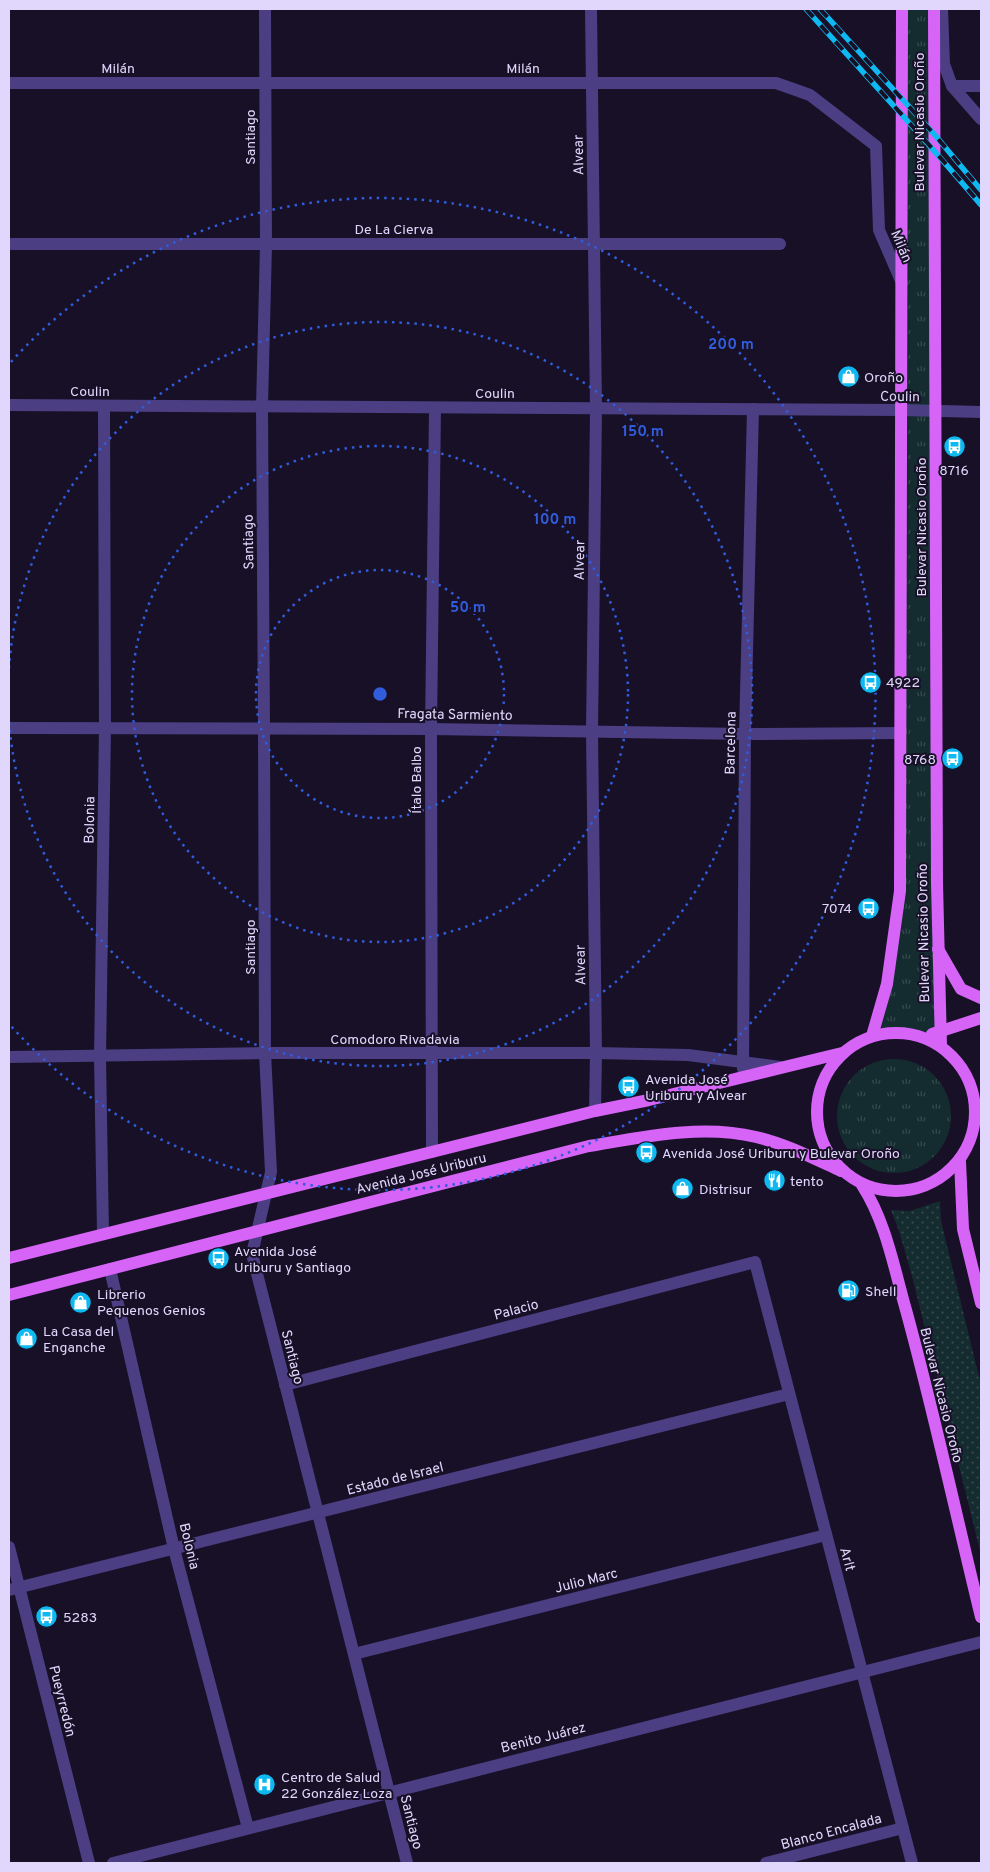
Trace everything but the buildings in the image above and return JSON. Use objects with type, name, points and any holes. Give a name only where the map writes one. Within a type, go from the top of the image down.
[{"type":"main road","name":"Bulevar Nicasio Oroño","points":[[872,1036],[888,984],[900,891],[902,9]]},
{"type":"main road","name":"Bulevar Nicasio Oroño","points":[[934,9],[938,948],[941,1046]]},
{"type":"main road","points":[[938,948],[961,988],[981,998]]},
{"type":"main road","points":[[923,1037],[981,1018]]},
{"type":"main road","points":[[888,1033],[903,1033],[923,1037],[941,1046],[956,1059],[973,1091],[978,1122],[969,1144],[960,1160],[940,1178],[917,1189],[889,1192],[862,1185],[841,1171],[824,1147],[816,1119],[819,1090],[842,1053],[856,1043],[872,1036],[888,1033]]},
{"type":"main road","name":"Avenida José Uriburu","points":[[9,1258],[594,1111],[649,1100],[842,1053]]},
{"type":"main road","name":"Avenida José Uriburu","points":[[9,1295],[589,1146],[670,1133],[708,1131],[754,1136],[787,1146],[841,1171]]},
{"type":"main road","points":[[960,1160],[963,1229],[981,1303]]},
{"type":"main road","name":"Bulevar Nicasio Oroño","points":[[862,1185],[874,1203],[884,1232],[912,1334],[981,1617]]},
{"type":"street","name":"Santiago","points":[[265,9],[266,245],[262,407],[265,1053],[271,1172],[264,1194],[252,1254],[407,1863]]},
{"type":"street","name":"Alvear","points":[[591,9],[596,409],[592,732],[596,1053],[594,1111]]},
{"type":"street","points":[[942,9],[944,64],[952,86],[981,119]]},
{"type":"street","name":"Milán","points":[[9,83],[776,83],[810,95],[876,146],[879,230],[902,283]]},
{"type":"street","points":[[952,86],[981,86]]},
{"type":"street","name":"De La Cierva","points":[[9,244],[780,244]]},
{"type":"street","name":"Coulin","points":[[9,406],[753,409],[981,412]]},
{"type":"street","name":"Bolonia","points":[[103,1234],[100,1057],[105,728],[104,406]]},
{"type":"street","name":"Ítalo Balbo","points":[[432,1152],[431,728],[435,408]]},
{"type":"street","name":"Barcelona","points":[[743,1076],[745,734],[753,409]]},
{"type":"street","name":"Fragata Sarmiento","points":[[9,728],[431,728],[745,734],[900,733]]},
{"type":"street","name":"Comodoro Rivadavia","points":[[9,1057],[265,1053],[596,1053],[688,1055],[780,1067]]},
{"type":"street","name":"Palacio","points":[[285,1385],[755,1262]]},
{"type":"street","name":"Arlt","points":[[755,1262],[912,1863]]},
{"type":"street","name":"Bolonia","points":[[110,1269],[174,1549],[248,1828]]},
{"type":"street","name":"Estado de Israel","points":[[13,1589],[318,1514],[789,1394]]},
{"type":"street","name":"Julio Marc","points":[[354,1654],[826,1535]]},
{"type":"street","name":"Pueyrredón","points":[[9,1547],[13,1589],[89,1863]]},
{"type":"street","name":"Benito Juárez","points":[[113,1863],[981,1642]]},
{"type":"street","name":"Blanco Encalada","points":[[766,1863],[903,1828]]},
{"type":"green space","points":[[902,9],[934,9],[940,1031],[923,1037],[903,1033],[872,1036],[900,891]]},
{"type":"green space","points":[[894,1059],[916,1063],[934,1076],[947,1094],[951,1116],[947,1138],[934,1156],[916,1169],[894,1173],[872,1169],[854,1156],[841,1138],[837,1116],[841,1094],[854,1076],[872,1063]]},
{"type":"green space","points":[[940,1201],[941,1221],[981,1385],[981,1555],[912,1276],[891,1210],[910,1211]]},
{"type":"railway","points":[[806,9],[981,205]]},
{"type":"railway","points":[[820,9],[934,134],[981,190]]},
{"type":"place","name":"Oroño","points":[[848,377]]},
{"type":"place","name":"8716","points":[[954,447]]},
{"type":"place","name":"4922","points":[[870,682]]},
{"type":"place","name":"8768","points":[[952,759]]},
{"type":"place","name":"7074","points":[[868,908]]},
{"type":"place","name":"Avenida José Uriburu y Alvear","points":[[629,1087]]},
{"type":"place","name":"Avenida José Uriburu y Bulevar Oroño","points":[[646,1153]]},
{"type":"place","name":"tento","points":[[774,1181]]},
{"type":"place","name":"Distrisur","points":[[683,1189]]},
{"type":"place","name":"Avenida José Uriburu y Santiago","points":[[218,1259]]},
{"type":"place","name":"Shell","points":[[849,1291]]},
{"type":"place","name":"Librerio Pequenos Genios","points":[[81,1302]]},
{"type":"place","name":"La Casa del Enganche","points":[[27,1339]]},
{"type":"place","name":"5283","points":[[47,1617]]},
{"type":"place","name":"Centro de Salud 22 González Loza","points":[[265,1785]]}]
